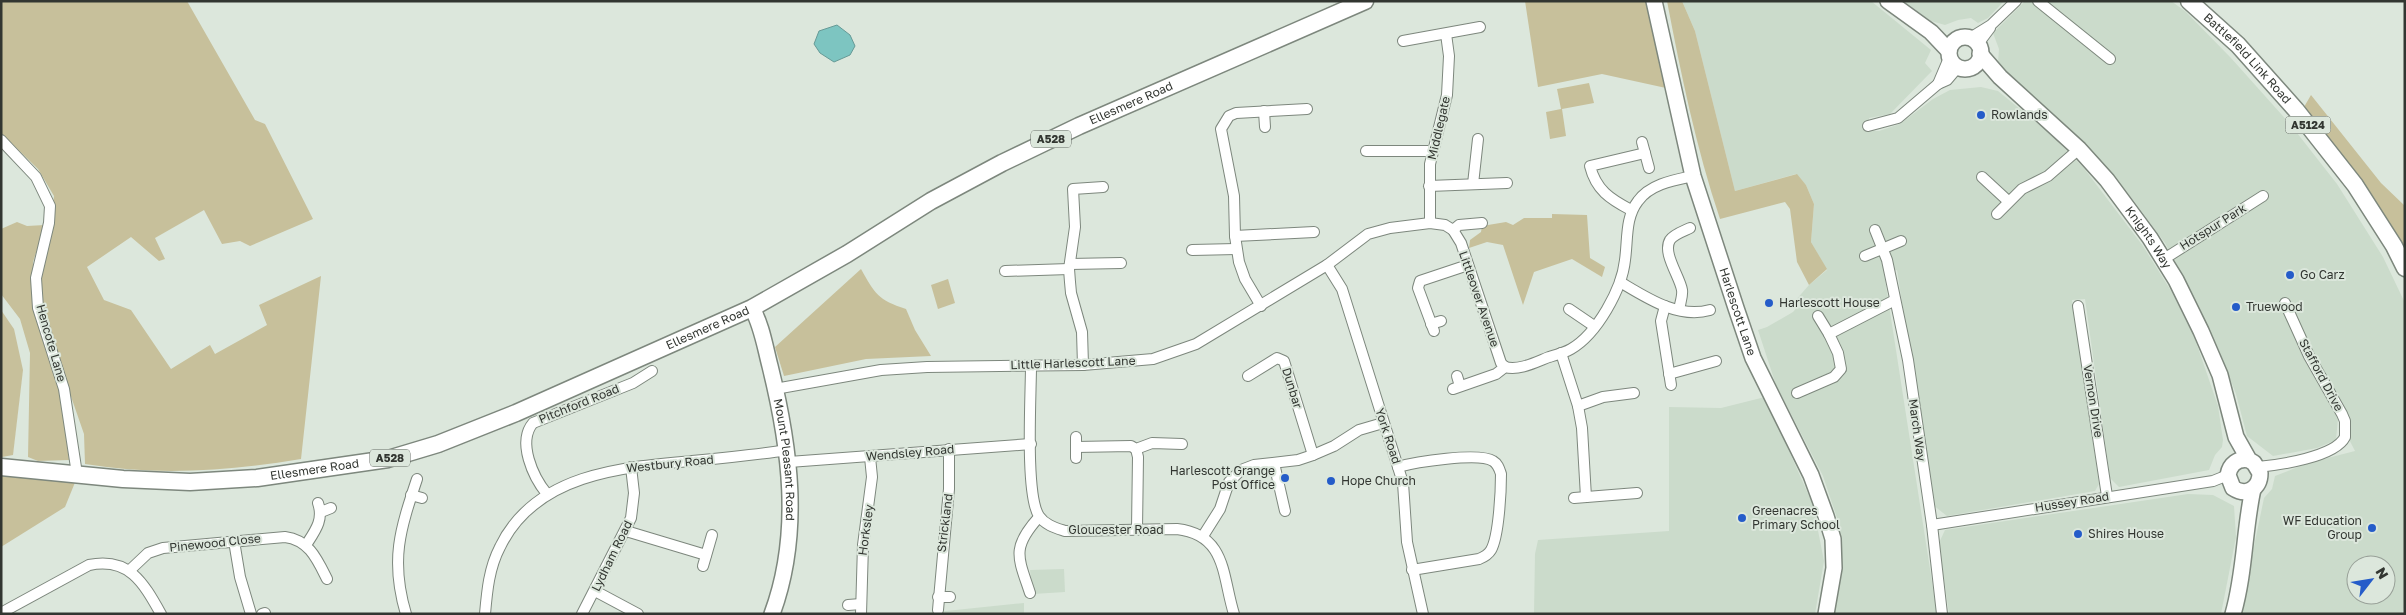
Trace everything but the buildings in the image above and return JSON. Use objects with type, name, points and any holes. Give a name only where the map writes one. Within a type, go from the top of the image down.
[{"type":"main road","name":"Ellesmere Road","points":[[1,467],[124,479],[190,482],[256,478],[388,459],[438,444],[477,429],[752,308],[847,254],[930,201],[1002,163],[1079,126],[1366,1]]},
{"type":"main road","name":"Battlefield Link Road","points":[[2189,1],[2238,45],[2296,110],[2355,185],[2394,246],[2405,268]]},
{"type":"street","name":"Harlescott Lane","points":[[1654,1],[1693,176],[1753,358],[1811,475],[1826,516],[1832,539],[1834,568],[1826,614]]},
{"type":"street","name":"Knights Way","points":[[1888,1],[1931,32],[2000,76],[2079,150],[2131,211],[2164,258],[2212,354],[2230,406],[2244,477]]},
{"type":"street","points":[[1868,126],[1898,118],[1938,84],[1947,80],[1964,52],[2016,1]]},
{"type":"street","points":[[2038,1],[2110,59]]},
{"type":"street","points":[[1403,41],[1480,27]]},
{"type":"street","name":"Middlegate","points":[[1430,223],[1429,186],[1432,151],[1447,95],[1449,56],[1446,34]]},
{"type":"street","points":[[1261,306],[1245,279],[1236,249],[1234,196],[1221,130],[1229,116],[1250,112],[1307,108]]},
{"type":"street","points":[[1264,111],[1265,127]]},
{"type":"street","points":[[1473,184],[1478,139]]},
{"type":"street","name":"Hencote Lane","points":[[1,140],[36,177],[50,206],[49,223],[36,278],[38,308],[64,389],[77,474]]},
{"type":"street","points":[[1642,142],[1649,168]]},
{"type":"street","points":[[1997,214],[2008,201],[2027,186],[2048,176],[2079,150]]},
{"type":"street","points":[[1366,151],[1432,151]]},
{"type":"street","points":[[1631,210],[1611,199],[1601,190],[1594,180],[1590,166],[1645,153]]},
{"type":"street","points":[[1457,384],[1496,374],[1505,367],[1515,368],[1561,353],[1578,344],[1594,326],[1620,282],[1625,260],[1627,225],[1631,210],[1639,198],[1651,189],[1693,176]]},
{"type":"street","points":[[1982,177],[2008,201]]},
{"type":"street","points":[[1429,186],[1507,183]]},
{"type":"street","points":[[1083,365],[1082,332],[1071,294],[1070,266],[1074,243],[1073,189],[1103,187]]},
{"type":"street","name":"Hotspur Park","points":[[2164,258],[2263,196]]},
{"type":"street","name":"Little Harlescott Lane","points":[[775,389],[880,370],[927,367],[1083,365],[1127,362],[1173,353],[1196,344],[1261,306],[1327,265],[1368,234],[1390,228],[1430,223],[1445,225],[1453,230]]},
{"type":"street","points":[[1453,230],[1459,225],[1482,223]]},
{"type":"street","points":[[1679,310],[1682,290],[1672,264],[1668,246],[1670,240],[1690,228]]},
{"type":"street","name":"Littleover Avenue","points":[[1453,230],[1461,243],[1501,362],[1505,367]]},
{"type":"street","name":"March Way","points":[[1875,230],[1883,248],[1908,365],[1932,525],[1942,614]]},
{"type":"street","points":[[1235,236],[1314,232]]},
{"type":"street","points":[[1865,256],[1901,242]]},
{"type":"street","points":[[1192,250],[1236,249]]},
{"type":"street","points":[[1005,271],[1121,263]]},
{"type":"street","name":"York Road","points":[[1327,265],[1342,289],[1398,467],[1405,499],[1407,542],[1412,570],[1424,614]]},
{"type":"street","points":[[1435,325],[1418,288],[1420,281],[1468,265]]},
{"type":"street","points":[[1620,282],[1665,306],[1700,313],[1710,310]]},
{"type":"street","points":[[1829,334],[1895,300]]},
{"type":"street","name":"Stafford Drive","points":[[2244,477],[2336,448],[2343,442],[2346,431],[2342,414],[2309,356],[2286,303]]},
{"type":"street","points":[[1665,306],[1661,321],[1671,385]]},
{"type":"street","name":"Vernon Drive","points":[[2078,306],[2107,496]]},
{"type":"street","name":"Mount Pleasant Road","points":[[752,308],[758,322],[775,389],[788,456],[789,540],[785,567],[772,614]]},
{"type":"street","points":[[1569,310],[1594,326]]},
{"type":"street","points":[[1797,393],[1834,377],[1842,369],[1841,361],[1829,334],[1818,316]]},
{"type":"street","points":[[1561,353],[1578,406],[1582,428],[1586,497]]},
{"type":"street","name":"Dunbar","points":[[1248,376],[1277,358],[1284,361],[1313,455]]},
{"type":"street","points":[[1669,374],[1716,361]]},
{"type":"street","points":[[1030,593],[1020,568],[1018,549],[1026,532],[1039,517],[1032,495],[1031,366]]},
{"type":"street","name":"Pitchford Road","points":[[547,494],[535,477],[530,463],[526,436],[532,423],[645,382],[652,371]]},
{"type":"street","points":[[1578,406],[1610,396],[1634,393]]},
{"type":"street","points":[[1234,614],[1219,556],[1213,545],[1204,536],[1220,509],[1230,481],[1247,468],[1274,462],[1298,460],[1334,446],[1364,428],[1383,423]]},
{"type":"street","points":[[1076,458],[1076,442],[1131,446],[1136,449]]},
{"type":"street","points":[[1136,449],[1152,443],[1182,444]]},
{"type":"street","name":"Wendsley Road","points":[[788,456],[870,457],[948,449],[1031,444]]},
{"type":"street","name":"Strickland","points":[[938,610],[949,489],[948,449]]},
{"type":"street","points":[[1136,449],[1138,464],[1137,529]]},
{"type":"street","name":"Westbury Road","points":[[485,614],[488,584],[500,546],[524,514],[547,494],[600,474],[631,467],[788,456]]},
{"type":"street","name":"Horksley","points":[[848,605],[861,609],[863,545],[872,477],[870,457]]},
{"type":"street","points":[[1398,467],[1431,460],[1481,458],[1491,460],[1498,465],[1501,474],[1496,534],[1492,549],[1488,555],[1479,559],[1412,570]]},
{"type":"street","points":[[1274,462],[1285,511]]},
{"type":"street","name":"Lydham Road","points":[[582,614],[626,531],[634,506],[631,467]]},
{"type":"street","points":[[2233,614],[2244,558],[2248,514],[2244,477]]},
{"type":"street","name":"Hussey Road","points":[[1932,525],[2107,496],[2244,477]]},
{"type":"street","points":[[406,614],[397,577],[399,535],[417,479]]},
{"type":"street","points":[[1574,498],[1637,493]]},
{"type":"street","points":[[411,495],[422,498]]},
{"type":"street","points":[[323,508],[314,534],[306,545],[314,553],[317,569],[327,579]]},
{"type":"street","name":"Gloucester Road","points":[[1039,517],[1054,528],[1065,531],[1189,530],[1204,536]]},
{"type":"street","points":[[626,531],[706,555]]},
{"type":"street","points":[[703,566],[712,535]]},
{"type":"street","name":"Pinewood Close","points":[[130,570],[148,553],[163,548],[285,537],[293,538],[306,545]]},
{"type":"street","points":[[234,541],[240,577],[251,614]]},
{"type":"street","points":[[1,613],[89,565],[104,562],[130,570],[146,589],[161,614]]},
{"type":"street","points":[[595,591],[638,614]]},
{"type":"street","points":[[938,598],[950,597]]},
{"type":"shaded area","points":[[1,1],[187,1],[255,120],[265,124],[313,219],[250,246],[240,241],[222,244],[204,210],[155,238],[165,259],[159,261],[131,237],[87,267],[104,300],[131,310],[171,369],[210,345],[215,354],[267,325],[259,305],[321,276],[301,459],[247,467],[166,471],[112,468],[85,464],[84,434],[41,310],[39,280],[51,225],[54,196],[38,169],[1,133]]},
{"type":"shaded area","points":[[1525,1],[1648,1],[1666,88],[1602,74],[1538,87]]},
{"type":"shaded area","points":[[1667,1],[1682,1],[1695,31],[1735,191],[1797,174],[1806,185],[1814,204],[1811,242],[1827,269],[1809,285],[1797,262],[1790,209],[1785,202],[1720,219],[1696,138]]},
{"type":"shaded area","points":[[1682,1],[1871,1],[1931,50],[1925,63],[1932,71],[1890,114],[1869,118],[1869,131],[1879,131],[1900,124],[1933,99],[1950,90],[1981,87],[1998,91],[2048,132],[2083,167],[2143,246],[2173,294],[2195,339],[2218,406],[2223,440],[2222,447],[2215,455],[2209,470],[2119,487],[2110,478],[2085,299],[2072,300],[2099,484],[2095,491],[1947,516],[1933,505],[1897,270],[1884,273],[1937,614],[1833,614],[1839,568],[1837,518],[1823,476],[1776,385],[1758,330],[1793,312],[1799,305],[1795,301],[1809,285],[1827,270],[1811,242],[1814,204],[1806,185],[1796,174],[1735,191],[1695,31]]},
{"type":"shaded area","points":[[1903,1],[2004,1],[1988,18],[1978,23],[1971,18],[1945,25],[1931,21]]},
{"type":"shaded area","points":[[2025,1],[2171,1],[2185,11],[2231,58],[2290,124],[2337,184],[2383,257],[2405,303],[2405,604],[2402,614],[2240,614],[2264,498],[2272,489],[2275,476],[2308,463],[2355,451],[2338,418],[2336,440],[2317,448],[2273,456],[2247,436],[2236,394],[2219,350],[2165,243],[2134,201],[2079,139],[1998,63],[1999,49],[1993,33]]},
{"type":"shaded area","points":[[1589,83],[1594,103],[1562,109],[1566,136],[1550,139],[1546,112],[1561,109],[1557,89]]},
{"type":"shaded area","points":[[2311,95],[2381,183],[2405,206],[2405,247],[2372,197],[2304,107]]},
{"type":"shaded area","points":[[1552,214],[1587,215],[1590,258],[1605,267],[1602,277],[1572,259],[1534,272],[1523,305],[1503,245],[1487,242],[1469,248],[1470,240],[1481,232],[1482,226],[1506,222],[1513,225],[1524,218],[1552,218]]},
{"type":"shaded area","points":[[17,222],[27,226],[45,225],[33,262],[32,305],[60,391],[69,460],[38,461],[28,457],[30,353],[20,319],[1,294],[1,229]]},
{"type":"shaded area","points":[[861,269],[878,295],[906,309],[915,330],[931,356],[866,359],[784,376],[775,347]]},
{"type":"shaded area","points":[[948,279],[955,303],[938,309],[931,285]]},
{"type":"shaded area","points":[[1,310],[14,329],[23,370],[13,455],[2,457]]},
{"type":"shaded area","name":"Greenacres Primary School","points":[[1765,397],[1813,505],[1824,561],[1815,614],[1534,614],[1535,554],[1538,540],[1669,531],[1669,407],[1721,408]]},
{"type":"shaded area","points":[[1,471],[76,480],[65,507],[1,547]]},
{"type":"shaded area","points":[[2188,494],[2213,495],[2234,506],[2236,537],[2221,614],[1949,614],[1939,543],[1945,530]]},
{"type":"shaded area","points":[[1064,569],[1065,592],[1033,594],[1030,570]]},
{"type":"shaded area","points":[[1024,603],[1024,614],[917,614]]},
{"type":"water","points":[[837,25],[850,35],[855,46],[850,55],[834,62],[820,53],[814,44],[819,31]]},
{"type":"place","name":"Rowlands","points":[[1981,115]]},
{"type":"place","name":"Go Carz","points":[[2290,275]]},
{"type":"place","name":"Harlescott House","points":[[1769,303]]},
{"type":"place","name":"Truewood","points":[[2236,307]]},
{"type":"place","name":"Harlescott Grange Post Office","points":[[1285,478]]},
{"type":"place","name":"Hope Church","points":[[1331,481]]},
{"type":"place","name":"Greenacres Primary School","points":[[1742,518]]},
{"type":"place","name":"WF Education Group","points":[[2372,528]]},
{"type":"place","name":"Shires House","points":[[2078,534]]}]
